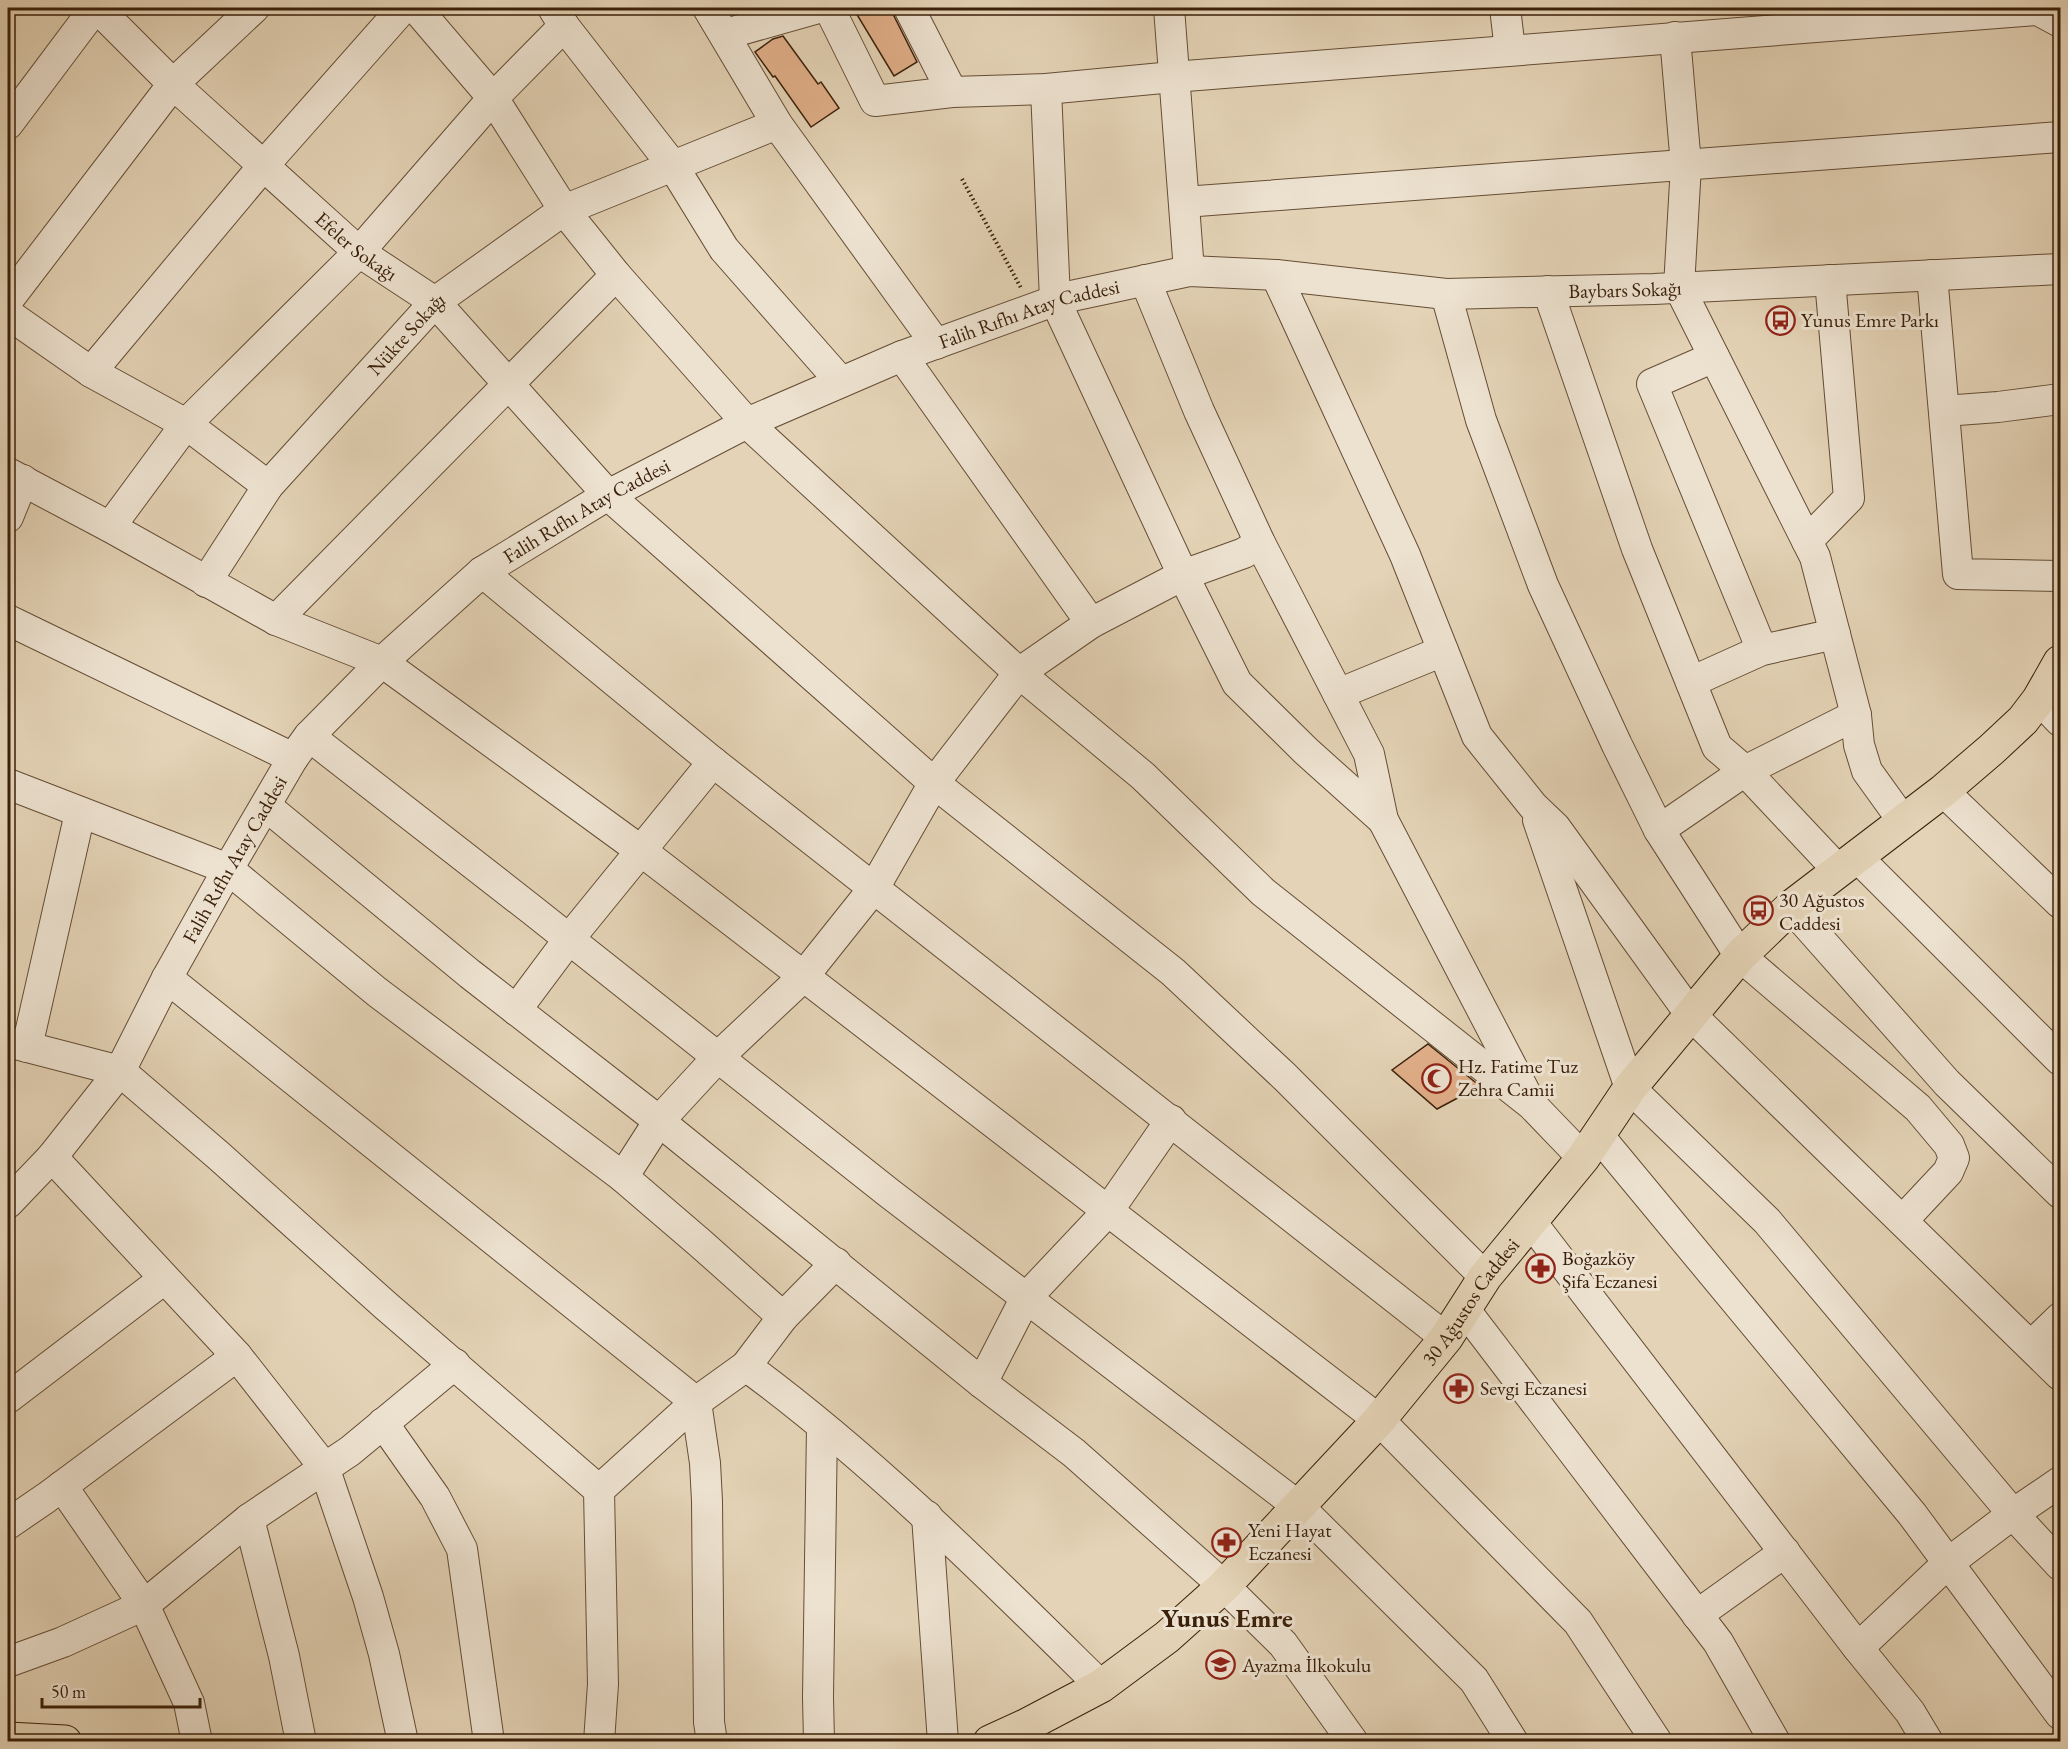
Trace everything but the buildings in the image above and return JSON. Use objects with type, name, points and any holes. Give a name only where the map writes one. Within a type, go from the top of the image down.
[{"type":"main road","name":"30 Ağustos Caddesi","points":[[990,1742],[1101,1686],[1167,1637],[1224,1586],[1379,1420],[1446,1338],[1485,1277],[1590,1146],[1630,1088],[1740,956],[1791,907],[1943,791],[2023,720],[2050,710],[2061,662]]},
{"type":"main road","points":[[8,1739],[65,1742]]},
{"type":"street","points":[[8,124],[96,8]]},
{"type":"street","name":"Efeler Sokağı","points":[[96,8],[173,84],[359,252],[435,302],[608,495],[934,783],[1173,972],[1285,1077],[1485,1277]]},
{"type":"street","points":[[8,300],[173,84],[254,8]]},
{"type":"street","points":[[91,372],[264,165],[403,8]]},
{"type":"street","points":[[416,8],[493,98],[564,210],[616,276],[747,423],[1019,673],[1143,776],[1263,892],[1532,1105],[1590,1146],[1912,1514],[2061,1714]]},
{"type":"street","points":[[708,8],[726,34],[777,124],[936,344]]},
{"type":"street","points":[[726,34],[818,8]]},
{"type":"street","points":[[829,8],[875,101],[952,92],[1046,89],[1675,37],[2044,13]]},
{"type":"street","points":[[909,8],[952,92]]},
{"type":"street","points":[[1169,8],[1189,272]]},
{"type":"street","points":[[1506,8],[1510,50]]},
{"type":"street","points":[[111,527],[186,424],[359,252],[493,98],[559,17],[673,166],[724,249],[841,382]]},
{"type":"street","points":[[1675,37],[1686,165],[1679,287],[1815,557],[1856,715],[1859,746],[1867,771],[1903,821]]},
{"type":"street","points":[[1046,89],[1052,189],[1044,305],[1237,683],[1306,751],[1383,820]]},
{"type":"street","name":"Nükte Sokağı","points":[[206,582],[268,486],[435,302],[564,210],[777,124]]},
{"type":"street","points":[[1184,202],[2061,137]]},
{"type":"street","name":"Baybars Sokağı","points":[[1189,272],[1276,275],[1446,294],[1679,287],[2061,269]]},
{"type":"street","name":"Falih Rıfhı Atay Caddesi","points":[[8,1203],[52,1157],[120,1071],[167,978],[228,869],[301,747],[382,662],[482,572],[608,495],[747,423],[902,356],[1044,305],[1145,280],[1189,272]]},
{"type":"street","points":[[1276,275],[1405,555],[1477,736],[1533,806],[1555,827],[1691,1015],[2061,1375]]},
{"type":"street","points":[[1932,275],[1958,574],[2061,576]]},
{"type":"street","points":[[276,620],[616,276]]},
{"type":"street","points":[[1145,280],[1199,411],[1260,543],[1369,754],[1383,820],[1532,1105]]},
{"type":"street","points":[[1807,541],[1849,498],[1830,280]]},
{"type":"street","points":[[1548,291],[1637,549],[1717,747],[2061,1060]]},
{"type":"street","points":[[1446,294],[1481,420],[1544,585],[1617,746],[1659,830],[1740,956],[1918,1108],[1949,1145],[1954,1158],[1948,1172],[1903,1220]]},
{"type":"street","points":[[8,314],[91,372],[186,424],[268,486]]},
{"type":"street","points":[[902,356],[1090,623]]},
{"type":"street","points":[[1714,357],[1652,384],[1762,650]]},
{"type":"street","points":[[1944,411],[2061,399]]},
{"type":"street","points":[[8,517],[15,476],[276,620],[382,662],[640,850],[1379,1420],[1578,1622],[1657,1742]]},
{"type":"street","points":[[623,1177],[658,1120],[718,1057],[803,977],[874,888],[934,783],[1019,673],[1090,623],[1183,575],[1244,553],[1260,543]]},
{"type":"street","points":[[482,572],[713,762],[1446,1338]]},
{"type":"street","points":[[8,620],[301,747],[569,939],[1025,1299],[1298,1506],[1474,1680],[1513,1742]]},
{"type":"street","points":[[1691,682],[1762,650],[1835,634]]},
{"type":"street","points":[[1338,694],[1443,651]]},
{"type":"street","points":[[1659,830],[1744,771],[1856,715]]},
{"type":"street","points":[[516,1010],[569,939],[713,762]]},
{"type":"street","points":[[8,784],[228,869],[377,992],[623,1177],[783,1317]]},
{"type":"street","points":[[1943,791],[2061,903]]},
{"type":"street","points":[[266,806],[516,1010],[658,1120],[982,1383],[1074,1453],[1224,1586],[1283,1644],[1353,1742]]},
{"type":"street","points":[[1533,806],[1630,1088],[1767,1221],[2013,1514],[2061,1565]]},
{"type":"street","points":[[80,813],[17,1044],[120,1071],[521,1424],[600,1490]]},
{"type":"street","points":[[1791,907],[1947,1083],[2061,1193]]},
{"type":"street","points":[[167,978],[696,1402],[705,1462],[707,1501],[709,1722],[712,1742]]},
{"type":"street","points":[[982,1383],[1025,1299],[1108,1211],[1171,1120]]},
{"type":"street","points":[[52,1157],[237,1356],[324,1467],[372,1609],[403,1742]]},
{"type":"street","points":[[1531,1222],[1858,1648],[1910,1712],[1929,1742]]},
{"type":"street","points":[[599,1742],[603,1684],[600,1490],[696,1402],[746,1366],[783,1317],[836,1263]]},
{"type":"street","points":[[8,1396],[164,1279]]},
{"type":"street","points":[[1465,1310],[1718,1642],[1775,1742]]},
{"type":"street","points":[[2031,1346],[2061,1318]]},
{"type":"street","points":[[8,1524],[237,1356]]},
{"type":"street","points":[[8,1662],[63,1642],[144,1605],[249,1519],[350,1450],[455,1364]]},
{"type":"street","points":[[746,1366],[782,1393],[927,1516],[1101,1686]]},
{"type":"street","points":[[383,1423],[435,1497],[462,1549],[489,1742]]},
{"type":"street","points":[[819,1742],[822,1427]]},
{"type":"street","points":[[1858,1648],[1948,1563],[2013,1514],[2061,1482]]},
{"type":"street","points":[[62,1486],[144,1605],[189,1702],[197,1742]]},
{"type":"street","points":[[927,1516],[943,1742]]},
{"type":"street","points":[[249,1519],[285,1656],[301,1742]]},
{"type":"street","points":[[1697,1616],[1785,1552]]},
{"type":"path","points":[[962,179],[1044,305]]},
{"type":"place","name":"Yunus Emre Parkı","points":[[1780,320]]},
{"type":"place","name":"30 Ağustos Caddesi","points":[[1758,911]]},
{"type":"place","name":"Hz. Fatime Tuz Zehra Camii","points":[[1437,1078]]},
{"type":"place","name":"Boğazköy Şifa Eczanesi","points":[[1541,1269]]},
{"type":"place","name":"Sevgi Eczanesi","points":[[1459,1388]]},
{"type":"place","name":"Yeni Hayat Eczanesi","points":[[1227,1542]]},
{"type":"place","name":"Ayazma İlkokulu","points":[[1221,1665]]},
{"type":"district","name":"Yunus Emre","points":[[1227,1618]]}]
